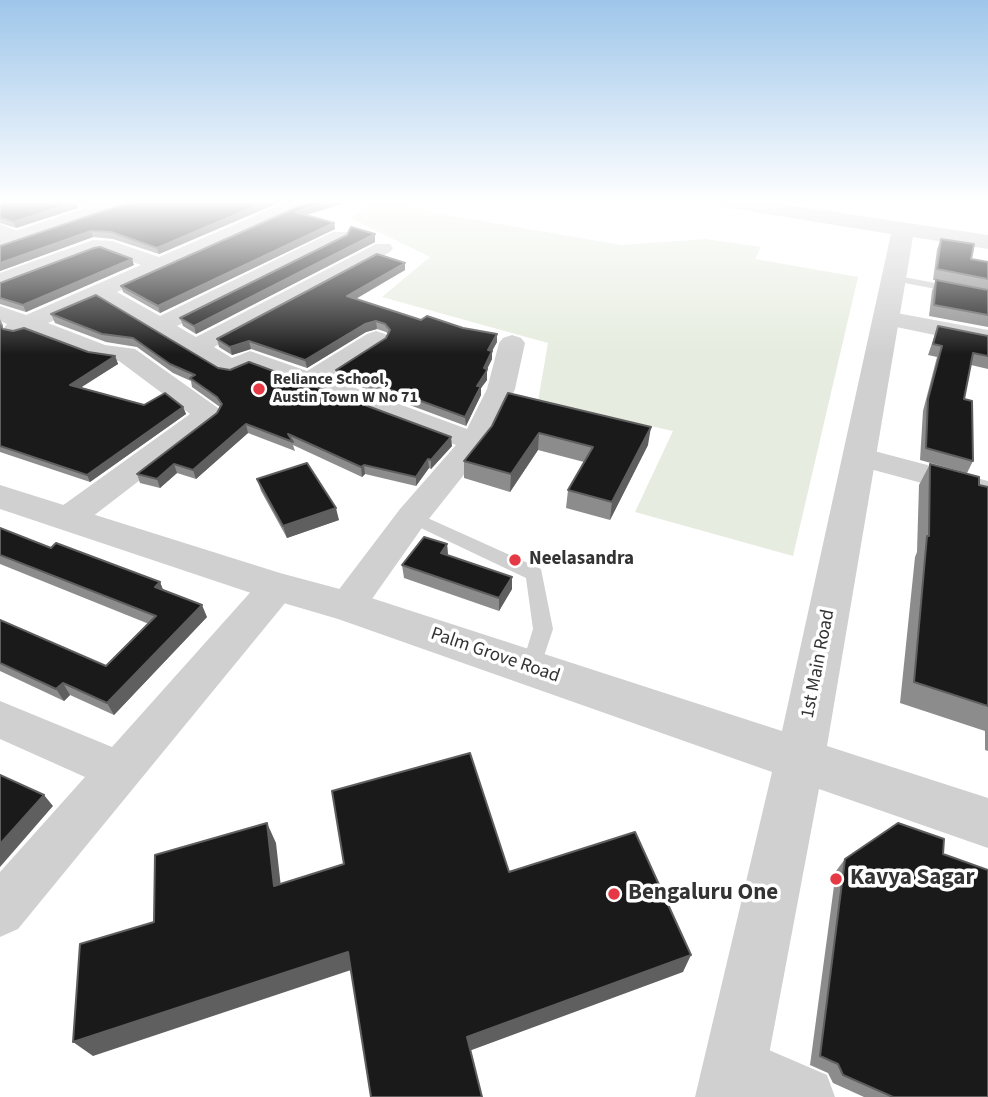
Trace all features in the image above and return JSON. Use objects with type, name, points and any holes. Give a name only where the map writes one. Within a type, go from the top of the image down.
[{"type":"street","points":[[0,281],[77,252]]},
{"type":"street","points":[[125,252],[159,264]]},
{"type":"street","points":[[9,323],[100,291],[186,252]]},
{"type":"street","points":[[124,303],[238,252]]},
{"type":"street","points":[[160,325],[307,252]]},
{"type":"street","points":[[195,346],[375,252]]},
{"type":"street","name":"1st Main Road","points":[[731,1081],[800,760],[899,252]]},
{"type":"street","points":[[100,291],[231,368],[250,359],[475,442]]},
{"type":"street","points":[[890,298],[988,338]]},
{"type":"street","points":[[9,323],[100,352],[126,354],[208,414],[67,519]]},
{"type":"street","points":[[308,382],[376,339]]},
{"type":"street","points":[[347,606],[412,517],[475,442],[501,389],[512,343]]},
{"type":"street","points":[[859,456],[988,491]]},
{"type":"street","name":"Palm Grove Road","points":[[0,497],[347,606],[988,823]]},
{"type":"street","points":[[0,911],[277,586]]},
{"type":"street","points":[[0,719],[119,771]]},
{"type":"street","points":[[731,1081],[805,1097]]},
{"type":"lane","points":[[890,298],[988,296]]},
{"type":"lane","points":[[412,517],[535,574],[543,629],[531,667]]},
{"type":"shaded area","points":[[420,252],[758,252],[755,259],[858,277],[793,556],[635,512],[673,431],[538,401],[548,343],[382,297],[430,257]]},
{"type":"building","points":[[0,252],[31,252],[0,263]]},
{"type":"building","points":[[83,252],[114,252],[132,259],[23,305],[0,298],[0,283]]},
{"type":"building","points":[[197,252],[272,252],[158,306],[121,286]]},
{"type":"building","points":[[312,252],[339,252],[194,326],[180,318]]},
{"type":"building","points":[[939,252],[972,252],[971,259],[988,262],[988,279],[937,269]]},
{"type":"building","points":[[377,254],[405,263],[347,296],[421,320],[427,316],[463,328],[497,334],[488,350],[492,351],[484,368],[487,369],[486,372],[477,386],[481,386],[465,417],[336,370],[386,338],[390,330],[385,324],[376,321],[365,324],[305,360],[249,341],[230,347],[217,339]]},
{"type":"building","points":[[936,280],[988,290],[988,315],[934,305]]},
{"type":"building","points":[[96,295],[218,368],[230,370],[249,362],[451,437],[431,460],[428,459],[416,477],[364,465],[361,467],[288,434],[293,442],[246,424],[193,470],[174,464],[157,479],[137,474],[217,413],[222,404],[217,397],[190,378],[195,375],[170,364],[133,338],[102,334],[51,314]]},
{"type":"building","points":[[0,325],[3,329],[13,331],[24,328],[88,352],[115,356],[70,385],[144,405],[165,393],[183,407],[87,475],[0,446]]},
{"type":"building","points":[[938,326],[988,336],[988,356],[973,353],[964,399],[972,401],[973,461],[926,448],[928,399],[942,346],[933,344]]},
{"type":"building","points":[[508,393],[651,427],[612,502],[568,490],[593,447],[539,433],[511,474],[464,461],[492,426]]},
{"type":"building","points":[[307,463],[336,508],[283,526],[257,479]]},
{"type":"building","points":[[930,464],[979,477],[979,485],[988,487],[988,706],[914,682],[929,536]]},
{"type":"building","points":[[0,528],[51,548],[56,543],[160,582],[155,587],[202,605],[107,703],[63,683],[56,689],[0,663],[0,620],[106,666],[156,616],[0,555]]},
{"type":"building","points":[[424,537],[447,544],[441,553],[512,577],[499,598],[402,565]]},
{"type":"building","points":[[470,753],[509,872],[635,832],[691,955],[467,1037],[482,1097],[371,1097],[348,952],[73,1042],[80,944],[154,922],[155,855],[267,823],[274,886],[344,864],[332,791]]},
{"type":"building","points":[[0,775],[44,795],[0,844]]},
{"type":"building","points":[[898,823],[944,839],[943,854],[988,870],[988,1097],[893,1097],[843,1075],[838,1064],[820,1056],[845,859]]},
{"type":"place","name":"Reliance School, Austin Town W No 71","points":[[259,389]]},
{"type":"place","name":"Neelasandra","points":[[515,560]]},
{"type":"place","name":"Kavya Sagar","points":[[836,879]]},
{"type":"place","name":"Bengaluru One","points":[[614,894]]}]
